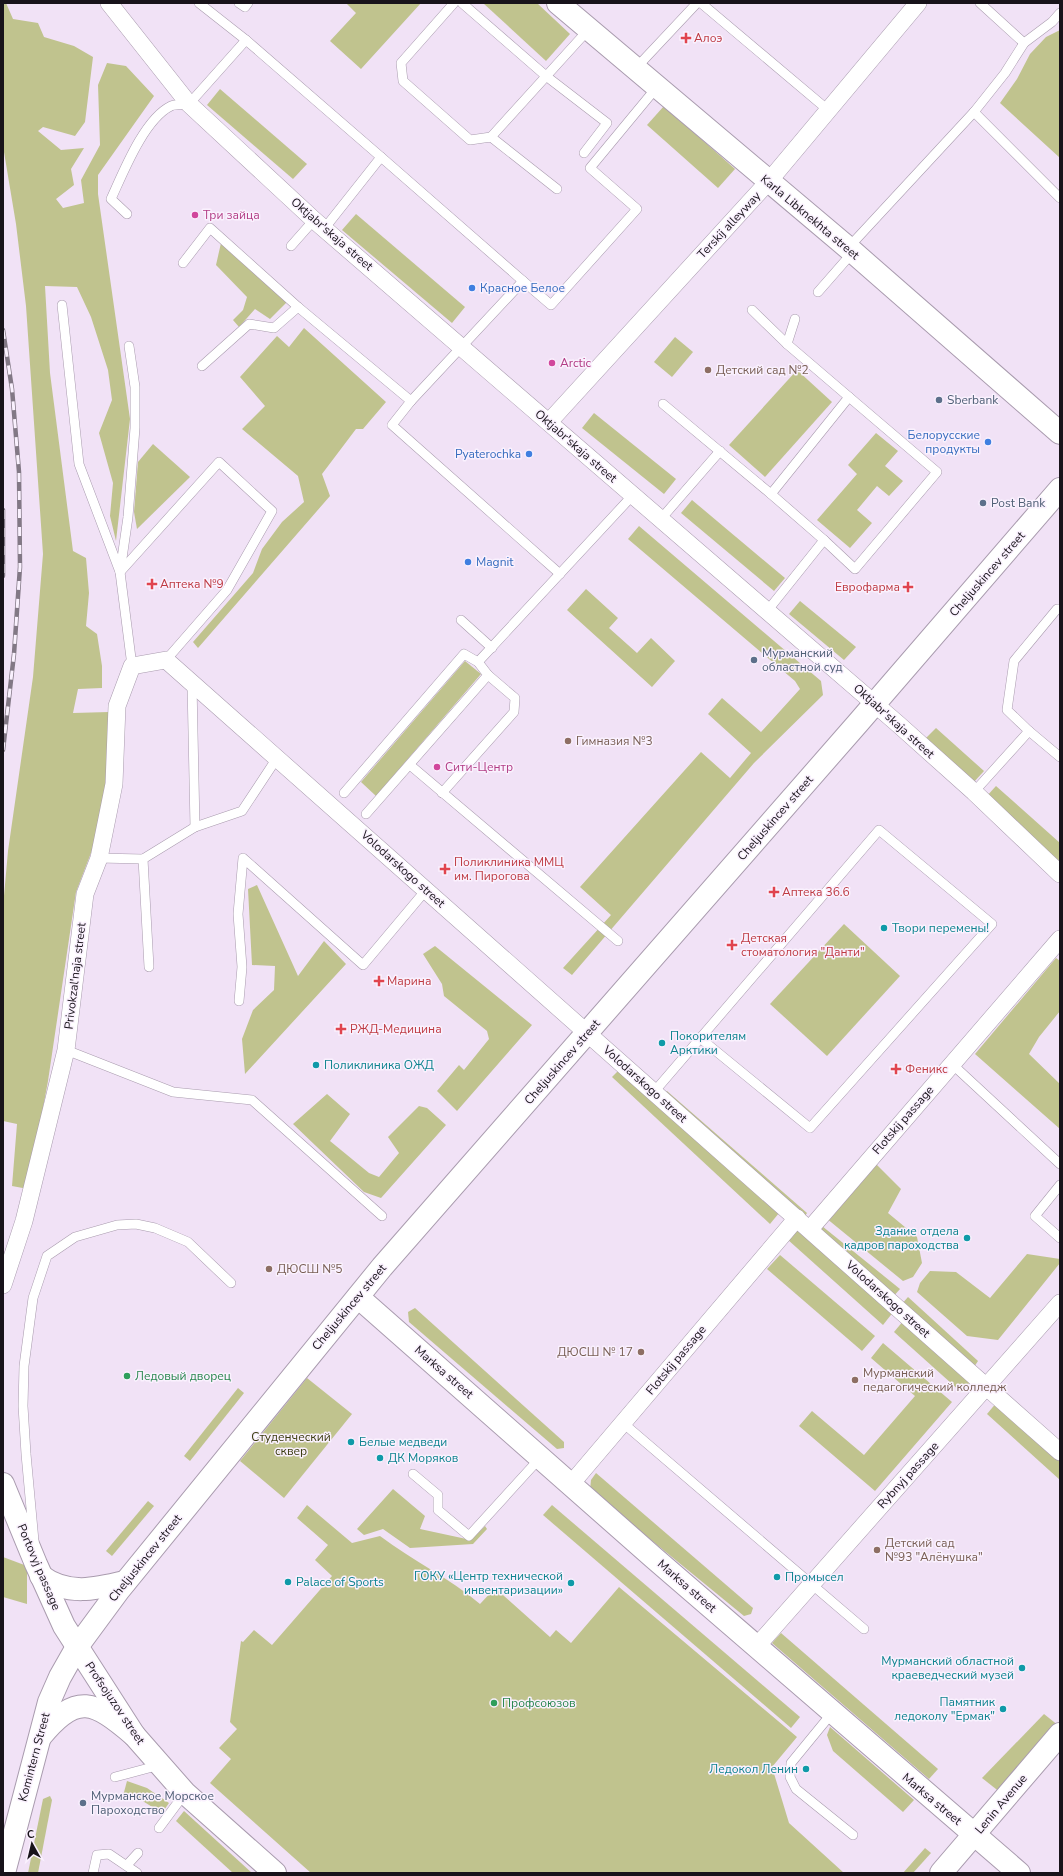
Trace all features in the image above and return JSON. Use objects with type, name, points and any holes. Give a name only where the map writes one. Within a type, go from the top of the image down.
[{"type":"main road","name":"Karla Libknekhta street","points":[[558,3],[850,250],[1060,433]]},
{"type":"main road","name":"Cheljuskincev street","points":[[78,1647],[125,1582],[358,1297],[875,704],[1060,489]]},
{"type":"main road","name":"Marksa street","points":[[358,1297],[832,1713],[1020,1873]]},
{"type":"main road","name":"Portovyj passage","points":[[3,1484],[8,1510],[39,1570],[64,1626],[78,1647]]},
{"type":"main road","points":[[39,1570],[51,1584],[71,1589],[100,1587],[125,1582]]},
{"type":"main road","name":"Profsojuzov street","points":[[78,1647],[134,1735],[160,1765],[185,1793],[275,1873]]},
{"type":"main road","name":"Komintern Street","points":[[4,1873],[49,1702],[60,1677],[78,1647]]},
{"type":"main road","points":[[39,1738],[55,1719],[64,1712],[73,1708],[84,1706],[106,1713],[134,1735]]},
{"type":"main road","name":"Lenin Avenue","points":[[941,1873],[1060,1734]]},
{"type":"street","name":"Oktjabr'skaja street","points":[[110,3],[189,104],[319,225],[549,422],[660,520],[768,610],[974,792],[1060,874]]},
{"type":"street","name":"Terskij alleyway","points":[[549,422],[769,181],[918,3]]},
{"type":"street","points":[[132,666],[166,660]]},
{"type":"street","name":"Volodarskogo street","points":[[166,660],[1060,1452]]},
{"type":"street","name":"Privokzal'naja street","points":[[3,1285],[24,1221],[66,1050],[85,894],[99,858],[114,784],[117,706],[132,666]]},
{"type":"street","name":"Flotskij passage","points":[[810,1229],[1060,940]]},
{"type":"street","name":"Flotskij passage","points":[[571,1484],[797,1218]]},
{"type":"street","name":"Rybnyj passage","points":[[757,1646],[1060,1303]]},
{"type":"lane","points":[[199,3],[246,40],[551,305],[637,210],[590,168],[658,87]]},
{"type":"lane","points":[[239,3],[245,8],[248,3]]},
{"type":"lane","points":[[454,3],[401,64],[403,81],[470,140],[491,137],[589,29]]},
{"type":"lane","points":[[462,3],[546,76],[607,123],[584,153]]},
{"type":"lane","points":[[636,68],[697,3]]},
{"type":"lane","points":[[701,3],[828,110]]},
{"type":"lane","points":[[980,3],[1024,42]]},
{"type":"lane","points":[[818,292],[850,250],[974,112],[1005,73],[1024,42],[1052,22],[1060,13]]},
{"type":"lane","points":[[127,214],[111,199],[131,155],[154,117],[172,105],[189,104],[246,40]]},
{"type":"lane","points":[[974,112],[1060,198]]},
{"type":"lane","points":[[491,137],[557,189]]},
{"type":"lane","points":[[292,246],[319,225],[381,157]]},
{"type":"lane","points":[[183,263],[210,228],[268,274],[298,307],[411,401]]},
{"type":"lane","points":[[523,281],[411,401],[392,425],[560,574]]},
{"type":"lane","points":[[62,305],[79,464],[120,572],[132,666]]},
{"type":"lane","points":[[202,366],[249,324],[274,328],[298,307]]},
{"type":"lane","points":[[663,404],[720,450],[824,540],[855,569],[936,472],[787,344],[752,310]]},
{"type":"lane","points":[[787,344],[795,319]]},
{"type":"lane","points":[[120,572],[128,517],[135,428],[135,386],[129,346]]},
{"type":"lane","points":[[771,494],[849,397]]},
{"type":"lane","points":[[660,520],[720,450]]},
{"type":"lane","points":[[120,572],[218,462],[272,511],[227,590],[166,660]]},
{"type":"lane","points":[[478,662],[633,495]]},
{"type":"lane","points":[[768,610],[824,540]]},
{"type":"lane","points":[[1060,608],[1057,609],[1014,660],[1007,710],[1060,757]]},
{"type":"lane","points":[[462,620],[492,648]]},
{"type":"lane","points":[[344,793],[464,654],[478,662],[488,675],[515,698],[514,712],[442,793]]},
{"type":"lane","points":[[366,814],[488,675]]},
{"type":"lane","points":[[192,684],[195,827]]},
{"type":"lane","points":[[974,792],[1029,731]]},
{"type":"lane","points":[[99,858],[143,859],[195,827],[242,811],[277,758]]},
{"type":"lane","points":[[410,765],[618,941]]},
{"type":"lane","points":[[654,1092],[700,1038],[879,830],[992,924],[810,1128],[700,1038]]},
{"type":"lane","points":[[239,1001],[242,966],[238,914],[243,858],[363,964],[426,890]]},
{"type":"lane","points":[[143,859],[149,967]]},
{"type":"lane","points":[[66,1050],[173,1092],[252,1100],[382,1216]]},
{"type":"lane","points":[[952,1064],[1060,1164]]},
{"type":"lane","points":[[1060,1185],[1036,1216],[1060,1238]]},
{"type":"lane","points":[[39,1570],[25,1447],[23,1406],[24,1366],[33,1298],[48,1256],[75,1237],[117,1225],[136,1224],[155,1228],[188,1242],[231,1283]]},
{"type":"lane","points":[[623,1423],[864,1629]]},
{"type":"lane","points":[[413,1474],[438,1495],[438,1510],[469,1536],[540,1457]]},
{"type":"lane","points":[[832,1713],[791,1763],[790,1777],[796,1789],[853,1834]]},
{"type":"lane","points":[[115,1777],[160,1765]]},
{"type":"lane","points":[[160,1828],[185,1793]]},
{"type":"lane","points":[[127,1865],[138,1853]]},
{"type":"lane","points":[[94,1873],[98,1855],[109,1854],[137,1873]]},
{"type":"green space","points":[[3,3],[6,3],[13,19],[38,23],[44,37],[74,46],[93,57],[85,122],[75,136],[43,127],[38,131],[61,150],[84,148],[71,169],[74,185],[56,199],[63,208],[84,203],[81,180],[100,145],[98,85],[107,63],[126,66],[154,96],[98,175],[98,194],[130,419],[116,541],[110,516],[113,483],[99,433],[112,400],[108,370],[91,317],[77,287],[45,286],[50,373],[73,551],[86,558],[89,593],[86,626],[97,634],[102,666],[102,688],[78,689],[73,713],[109,712],[106,784],[94,845],[76,892],[48,1081],[28,1189],[12,1186],[17,1124],[3,1121],[3,907],[8,851],[33,677],[43,554],[26,306],[16,224],[3,146]]},
{"type":"green space","points":[[346,3],[421,3],[361,69],[330,41],[356,13]]},
{"type":"green space","points":[[483,3],[537,3],[570,34],[546,61]]},
{"type":"green space","points":[[1060,30],[1060,158],[1000,103],[1017,79],[1030,54],[1046,37]]},
{"type":"green space","points":[[220,89],[307,164],[293,179],[207,105]]},
{"type":"green space","points":[[664,106],[735,169],[718,188],[647,125]]},
{"type":"green space","points":[[356,214],[465,307],[452,323],[342,230]]},
{"type":"green space","points":[[221,243],[287,302],[270,319],[255,309],[239,327],[233,320],[243,310],[247,297],[216,265]]},
{"type":"green space","points":[[304,328],[386,402],[363,429],[356,429],[322,474],[330,496],[198,648],[193,642],[253,573],[262,549],[282,522],[304,502],[298,476],[242,429],[265,406],[240,377],[277,336],[289,347]]},
{"type":"green space","points":[[675,337],[693,352],[672,377],[654,362]]},
{"type":"green space","points":[[797,370],[832,402],[765,477],[729,445]]},
{"type":"green space","points":[[594,413],[676,479],[664,494],[582,428]]},
{"type":"green space","points":[[876,433],[898,451],[885,466],[903,481],[889,496],[877,486],[857,510],[872,523],[850,548],[817,520],[857,474],[848,465]]},
{"type":"green space","points":[[153,444],[190,477],[137,529],[134,512],[138,462]]},
{"type":"green space","points":[[692,500],[785,578],[774,591],[681,513]]},
{"type":"green space","points":[[639,526],[821,681],[823,695],[754,763],[572,975],[563,968],[611,915],[580,887],[701,752],[730,778],[751,753],[708,714],[722,698],[761,732],[800,689],[795,681],[628,539]]},
{"type":"green space","points":[[586,589],[618,618],[609,628],[637,653],[651,638],[675,661],[652,687],[567,610]]},
{"type":"green space","points":[[800,601],[856,647],[844,660],[789,614]]},
{"type":"green space","points":[[465,661],[481,674],[376,796],[361,782]]},
{"type":"green space","points":[[936,728],[984,771],[973,783],[925,739]]},
{"type":"green space","points":[[996,786],[1060,843],[1060,862],[986,797]]},
{"type":"green space","points":[[257,885],[298,976],[324,941],[346,964],[245,1074],[242,1039],[253,1010],[274,990],[275,966],[252,965],[248,889]]},
{"type":"green space","points":[[844,924],[900,976],[827,1056],[770,1004]]},
{"type":"green space","points":[[435,946],[532,1025],[457,1111],[437,1091],[459,1065],[464,1070],[489,1039],[487,1031],[444,996],[442,984],[423,954]]},
{"type":"green space","points":[[1056,958],[1060,961],[1060,1011],[1039,1037],[1029,1054],[1060,1084],[1060,1129],[975,1054]]},
{"type":"green space","points":[[621,1068],[779,1213],[770,1224],[612,1077]]},
{"type":"green space","points":[[667,1091],[807,1213],[802,1220],[664,1095]]},
{"type":"green space","points":[[327,1094],[350,1114],[330,1141],[369,1173],[379,1177],[399,1153],[388,1137],[419,1106],[427,1108],[446,1125],[381,1198],[364,1192],[293,1124]]},
{"type":"green space","points":[[874,1162],[901,1189],[888,1213],[917,1237],[922,1263],[913,1277],[903,1281],[826,1218]]},
{"type":"green space","points":[[822,1226],[900,1289],[892,1298],[814,1233]]},
{"type":"green space","points":[[797,1229],[894,1311],[883,1325],[787,1239]]},
{"type":"green space","points":[[1027,1254],[1060,1259],[1060,1263],[998,1340],[967,1336],[917,1292],[920,1283],[930,1271],[956,1272],[990,1298]]},
{"type":"green space","points":[[780,1255],[875,1336],[862,1351],[767,1269]]},
{"type":"green space","points":[[908,1297],[978,1361],[972,1370],[901,1305]]},
{"type":"green space","points":[[415,1308],[564,1442],[564,1448],[557,1449],[409,1322],[408,1312]]},
{"type":"green space","points":[[904,1320],[970,1382],[961,1392],[894,1332]]},
{"type":"green space","points":[[883,1343],[952,1402],[875,1491],[799,1426],[812,1411],[864,1455],[915,1396],[871,1358]]},
{"type":"green space","name":"Студенческий сквер","points":[[307,1378],[352,1414],[284,1498],[240,1461]]},
{"type":"green space","points":[[238,1388],[244,1393],[190,1461],[184,1456]]},
{"type":"green space","points":[[997,1402],[1060,1459],[1060,1480],[987,1414]]},
{"type":"green space","points":[[596,1473],[753,1608],[751,1614],[744,1616],[590,1490],[591,1480]]},
{"type":"green space","points":[[393,1489],[425,1516],[420,1529],[471,1540],[485,1526],[487,1529],[473,1544],[410,1548],[383,1529],[364,1535],[357,1529]]},
{"type":"green space","points":[[148,1501],[154,1506],[112,1556],[106,1551]]},
{"type":"green space","name":"Профсоюзов","points":[[307,1505],[352,1543],[380,1536],[405,1554],[456,1586],[480,1604],[495,1588],[550,1637],[556,1630],[571,1643],[619,1587],[797,1737],[772,1767],[789,1823],[844,1873],[311,1873],[210,1783],[231,1759],[219,1748],[237,1729],[230,1722],[241,1641],[243,1642],[254,1630],[272,1645],[332,1576],[315,1560],[328,1545],[297,1518]]},
{"type":"green space","points":[[552,1505],[800,1717],[791,1728],[543,1515]]},
{"type":"green space","points":[[3,1557],[27,1566],[27,1604],[3,1597]]},
{"type":"green space","points":[[781,1633],[938,1769],[929,1779],[772,1643]]},
{"type":"green space","points":[[1044,1714],[1059,1726],[1001,1793],[982,1778]]},
{"type":"green space","points":[[830,1727],[914,1800],[903,1812],[833,1751],[827,1735]]},
{"type":"green space","points":[[127,1781],[147,1788],[169,1803],[162,1813],[141,1800],[123,1796]]},
{"type":"green space","points":[[50,1796],[52,1800],[38,1873],[28,1873],[43,1799]]},
{"type":"green space","points":[[184,1811],[252,1873],[233,1873],[176,1821]]},
{"type":"green space","points":[[925,1848],[931,1853],[913,1873],[903,1873]]},
{"type":"railway","points":[[3,330],[12,389],[19,472],[20,567],[14,654],[3,750]]},
{"type":"railway","points":[[3,510],[3,576]]},
{"type":"place","name":"Алоэ","points":[[686,38]]},
{"type":"place","name":"Три зайца","points":[[195,215]]},
{"type":"place","name":"Красное Белое","points":[[472,288]]},
{"type":"place","name":"Arctic","points":[[552,363]]},
{"type":"place","name":"Детский сад №2","points":[[708,370]]},
{"type":"place","name":"Sberbank","points":[[939,400]]},
{"type":"place","name":"Белорусские продукты","points":[[988,442]]},
{"type":"place","name":"Pyaterochka","points":[[529,454]]},
{"type":"place","name":"Post Bank","points":[[983,503]]},
{"type":"place","name":"Magnit","points":[[468,562]]},
{"type":"place","name":"Аптека №9","points":[[152,584]]},
{"type":"place","name":"Еврофарма","points":[[908,587]]},
{"type":"place","name":"Мурманский областной суд","points":[[754,660]]},
{"type":"place","name":"Гимназия №3","points":[[568,741]]},
{"type":"place","name":"Сити-Центр","points":[[437,767]]},
{"type":"place","name":"Поликлиника ММЦ им. Пирогова","points":[[445,869]]},
{"type":"place","name":"Аптека 36.6","points":[[774,892]]},
{"type":"place","name":"Твори перемены!","points":[[884,928]]},
{"type":"place","name":"Детская стоматология \"Данти\"","points":[[732,945]]},
{"type":"place","name":"Марина","points":[[379,981]]},
{"type":"place","name":"РЖД-Медицина","points":[[341,1029]]},
{"type":"place","name":"Покорителям Арктики","points":[[662,1043]]},
{"type":"place","name":"Поликлиника ОЖД","points":[[316,1065]]},
{"type":"place","name":"Феникс","points":[[896,1069]]},
{"type":"place","name":"Здание отдела кадров пароходства","points":[[967,1238]]},
{"type":"place","name":"ДЮСШ №5","points":[[269,1269]]},
{"type":"place","name":"ДЮСШ № 17","points":[[641,1352]]},
{"type":"place","name":"Ледовый дворец","points":[[127,1376]]},
{"type":"place","name":"Мурманский педагогический колледж","points":[[855,1380]]},
{"type":"place","name":"Белые медведи","points":[[351,1442]]},
{"type":"place","name":"ДК Моряков","points":[[380,1458]]},
{"type":"place","name":"Детский сад №93 \"Алёнушка\"","points":[[877,1550]]},
{"type":"place","name":"Промысел","points":[[777,1577]]},
{"type":"place","name":"Palace of Sports","points":[[288,1582]]},
{"type":"place","name":"ГОКУ «Центр технической инвентаризации»","points":[[571,1583]]},
{"type":"place","name":"Мурманский областной краеведческий музей","points":[[1022,1668]]},
{"type":"place","name":"Профсоюзов","points":[[494,1703]]},
{"type":"place","name":"Памятник ледоколу \"Ермак\"","points":[[1003,1709]]},
{"type":"place","name":"Ледокол Ленин","points":[[806,1769]]},
{"type":"place","name":"Мурманское Морское Пароходство","points":[[83,1803]]}]
